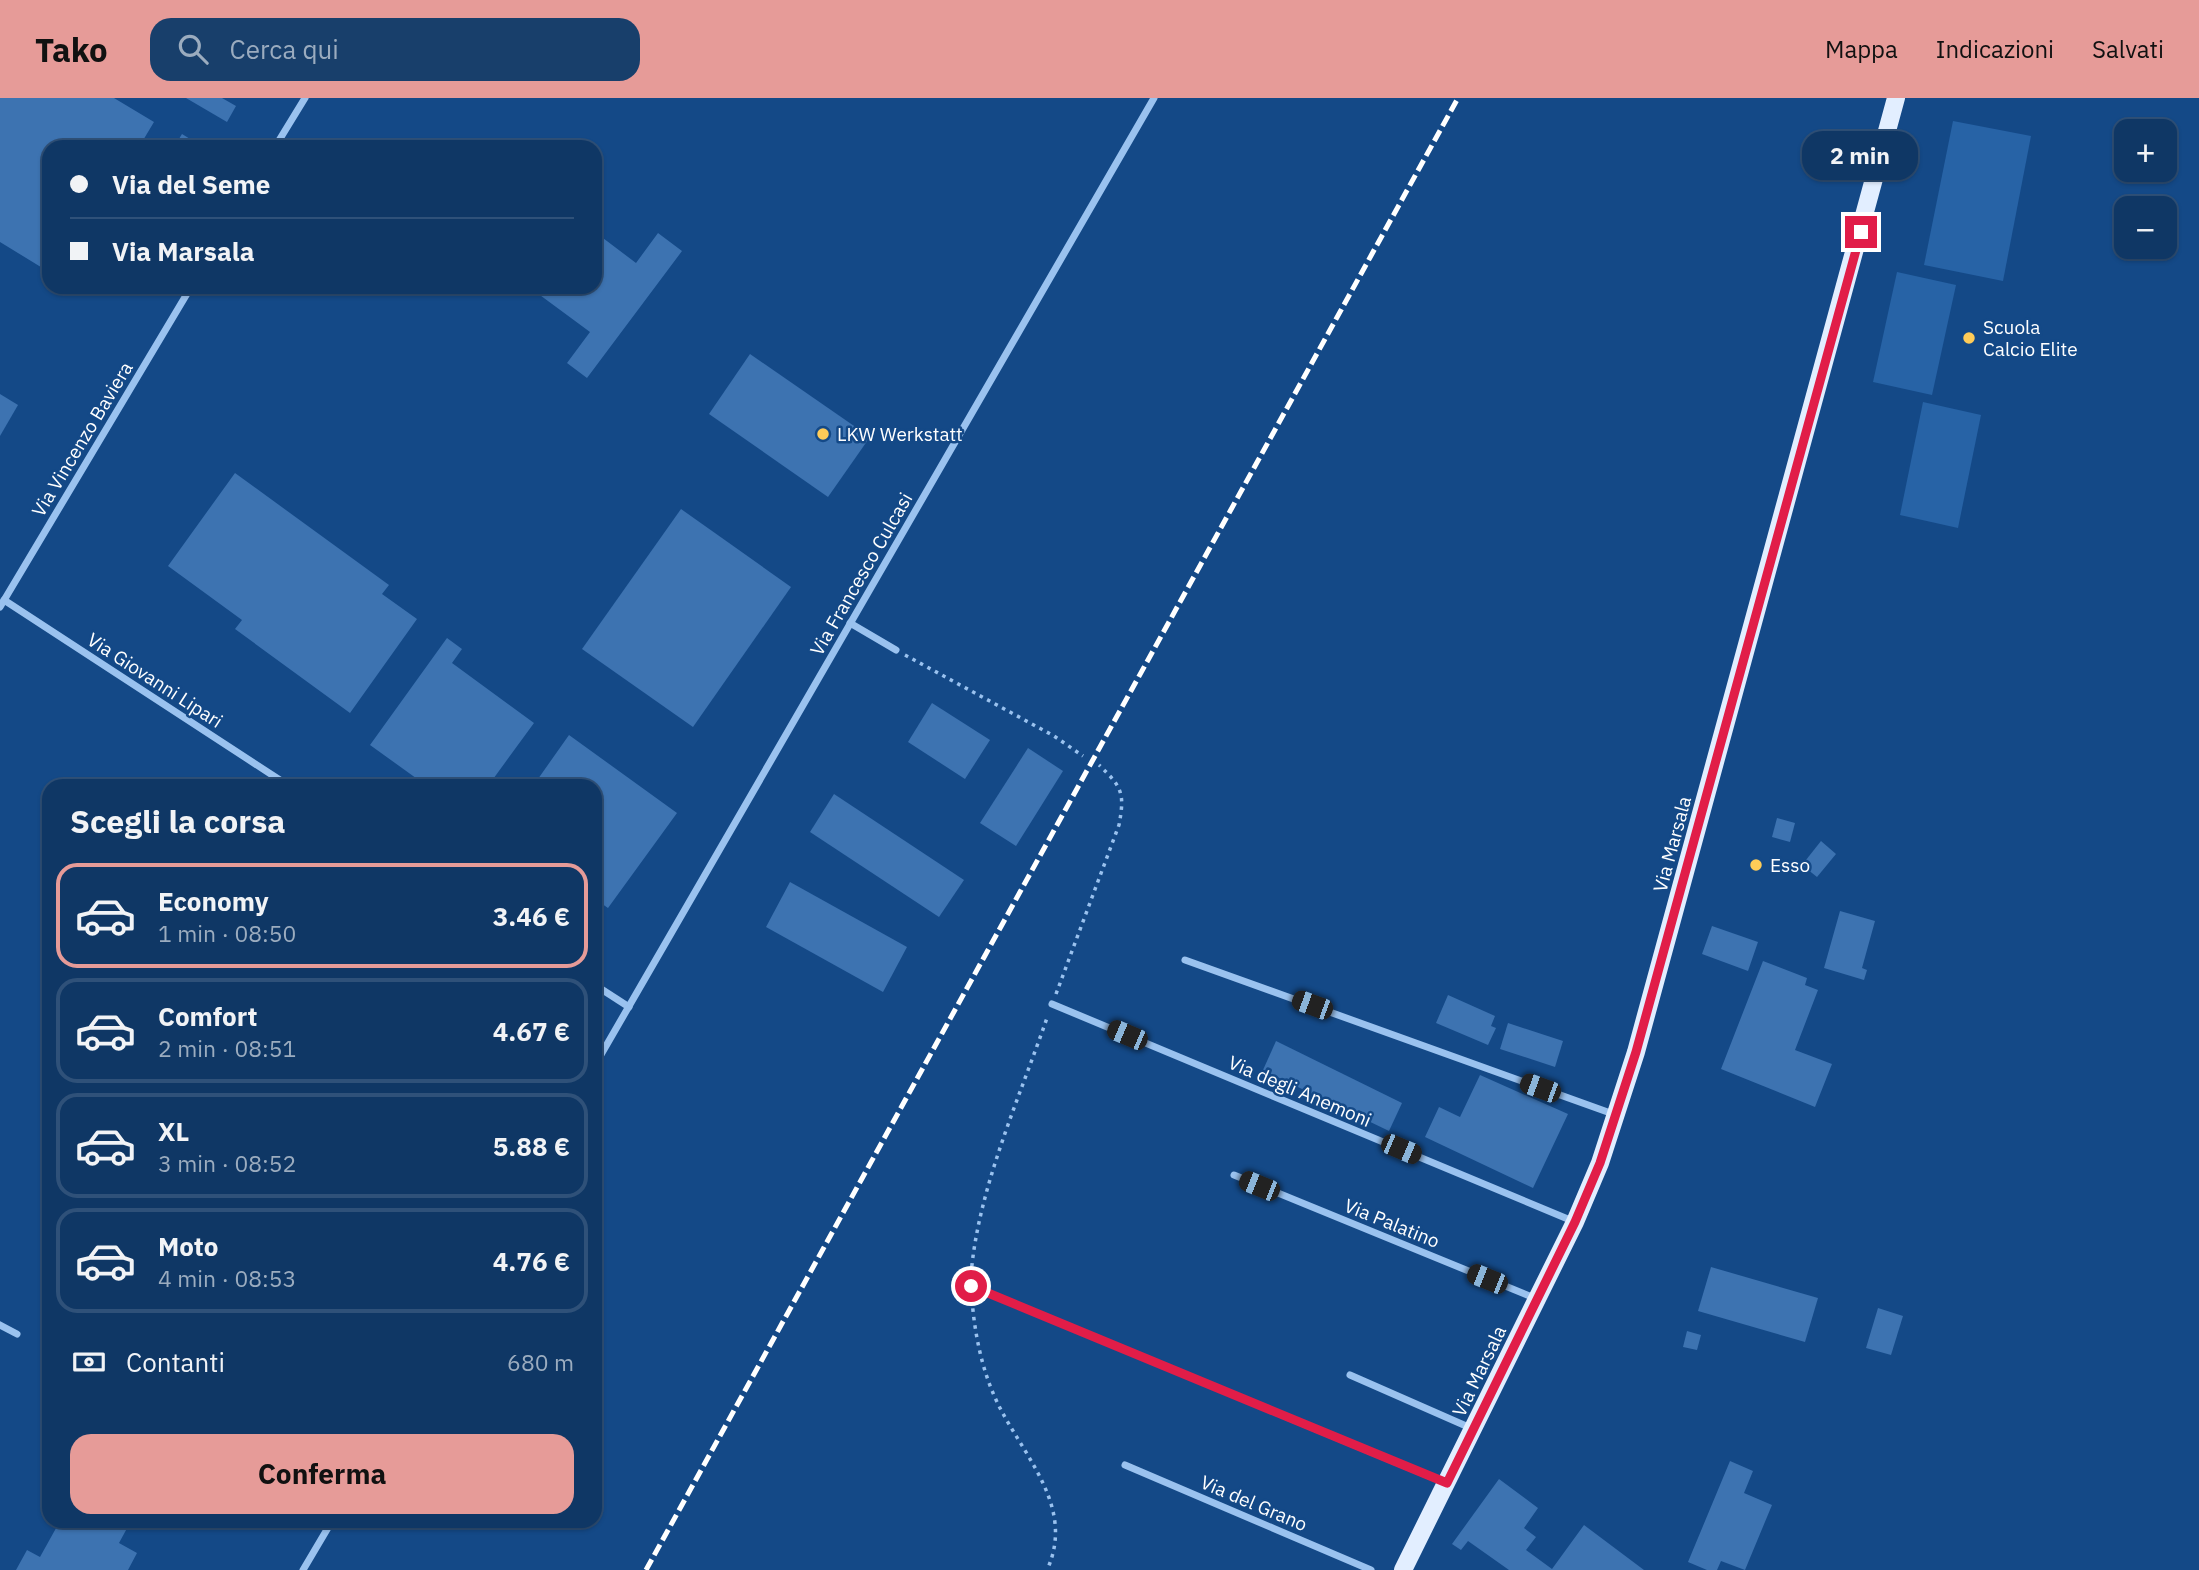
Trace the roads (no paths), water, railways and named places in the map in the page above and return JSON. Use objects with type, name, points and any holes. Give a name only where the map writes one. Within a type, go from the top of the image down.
[{"type":"main road","name":"Via Marsala","points":[[1403,1570],[1575,1222],[1616,1115],[1636,1052],[1829,353],[1896,98]]},
{"type":"street","points":[[279,140],[305,98]]},
{"type":"street","name":"Via Francesco Culcasi","points":[[602,1053],[1154,98]]},
{"type":"street","name":"Via Vincenzo Baviera","points":[[2,603],[187,294]]},
{"type":"street","name":"Via Giovanni Lipari","points":[[2,603],[278,779]]},
{"type":"street","points":[[850,623],[896,650]]},
{"type":"street","points":[[1185,960],[1616,1115]]},
{"type":"street","points":[[602,990],[629,1007]]},
{"type":"street","name":"Via degli Anemoni","points":[[1052,1004],[1575,1222]]},
{"type":"street","name":"Via Palatino","points":[[1234,1175],[1538,1299]]},
{"type":"street","points":[[971,1286],[1447,1483]]},
{"type":"street","points":[[0,1325],[17,1334]]},
{"type":"street","points":[[1350,1375],[1473,1430]]},
{"type":"street","name":"Via del Grano","points":[[1125,1465],[1371,1570]]},
{"type":"street","points":[[303,1570],[328,1528]]},
{"type":"railway","points":[[646,1570],[1458,98]]},
{"type":"place","name":"Scuola Calcio Elite","points":[[1969,338]]},
{"type":"place","name":"LKW Werkstatt","points":[[823,434]]},
{"type":"place","name":"Esso","points":[[1756,865]]}]
